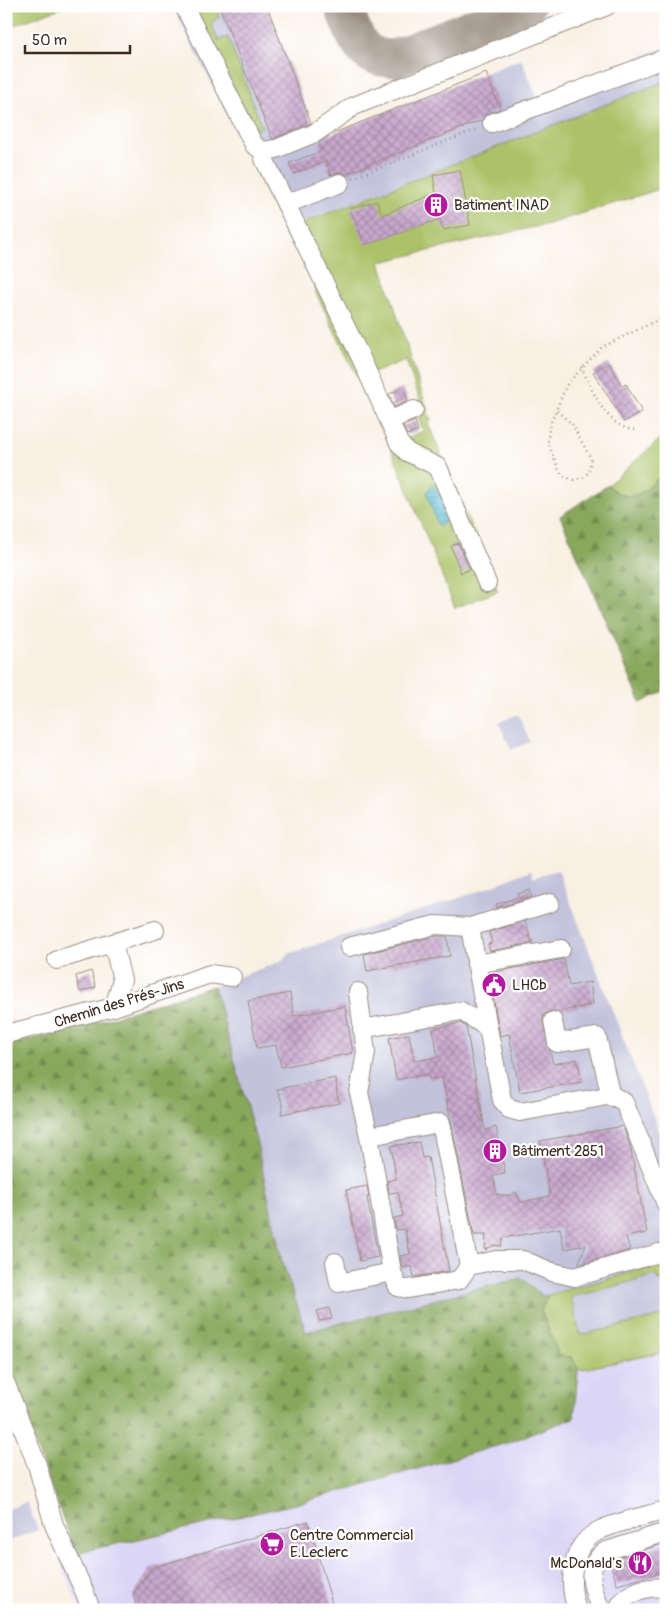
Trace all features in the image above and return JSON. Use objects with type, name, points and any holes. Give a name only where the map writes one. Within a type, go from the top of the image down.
[{"type":"street","points":[[184,6],[250,140],[254,145],[263,150],[276,149],[315,133],[354,106],[607,6]]},
{"type":"street","points":[[492,123],[666,58]]},
{"type":"street","points":[[263,150],[264,159],[390,420],[399,443],[407,452],[438,467],[487,582]]},
{"type":"street","points":[[286,204],[340,183]]},
{"type":"street","points":[[390,420],[414,410]]},
{"type":"street","points":[[349,947],[435,925],[470,927],[550,903]]},
{"type":"street","points":[[470,927],[502,1100],[509,1109],[520,1112],[617,1099]]},
{"type":"street","points":[[57,960],[155,930]]},
{"type":"street","points":[[113,943],[122,980],[114,1006]]},
{"type":"street","points":[[476,964],[561,949]]},
{"type":"street","name":"Chemin des Prés-Jins","points":[[6,1034],[114,1006],[210,974],[232,977]]},
{"type":"street","points":[[358,992],[366,1052],[359,1093],[369,1136],[392,1272],[398,1287],[408,1289],[458,1280],[469,1266],[496,1260],[523,1260],[552,1272],[575,1276],[662,1253]]},
{"type":"street","points":[[362,1029],[461,1010],[488,1028]]},
{"type":"street","points":[[553,1020],[558,1043],[597,1037],[617,1099],[666,1204]]},
{"type":"street","points":[[369,1136],[441,1123],[469,1266]]},
{"type":"street","points":[[335,1262],[339,1283],[392,1272]]},
{"type":"street","points":[[6,1384],[36,1465],[54,1525],[90,1610]]},
{"type":"street","points":[[577,1610],[572,1590],[572,1568],[580,1550],[586,1543],[601,1530],[666,1510]]},
{"type":"street","points":[[601,1610],[590,1577],[592,1566],[598,1557],[606,1551],[666,1532]]},
{"type":"street","points":[[617,1610],[622,1601],[631,1593],[662,1584]]},
{"type":"path","points":[[340,183],[492,123]]},
{"type":"path","points":[[557,412],[572,424],[591,459],[589,472],[577,480],[563,476],[548,443],[549,428],[567,384],[580,367],[602,347],[666,316]]},
{"type":"path","points":[[580,367],[610,420],[623,428],[638,430]]},
{"type":"shaded area","points":[[173,6],[267,6],[318,139],[521,59],[537,97],[666,47],[666,81],[284,229]]},
{"type":"shaded area","points":[[518,714],[530,742],[511,750],[499,722]]},
{"type":"shaded area","points":[[532,870],[533,877],[558,870],[666,1149],[666,1315],[579,1335],[569,1289],[543,1296],[521,1278],[306,1333],[281,1258],[256,1140],[214,986],[279,962],[291,953],[471,894]]},
{"type":"shaded area","points":[[666,1352],[666,1610],[81,1610],[58,1558],[296,1504],[574,1418],[578,1370]]},
{"type":"shaded area","points":[[27,1502],[38,1530],[6,1542],[6,1510]]},
{"type":"green space","points":[[6,6],[66,6],[6,28]]},
{"type":"green space","points":[[193,6],[215,6],[219,17],[211,23],[218,40],[228,37],[262,127],[255,130]]},
{"type":"green space","points":[[666,81],[666,187],[552,223],[380,262],[431,421],[428,423],[498,591],[455,608],[384,431],[314,289],[318,280],[396,444],[423,431],[418,417],[425,415],[406,360],[373,373],[301,228],[305,222]]},
{"type":"green space","points":[[666,434],[666,471],[652,484],[631,496],[616,492],[608,485]]},
{"type":"green space","points":[[666,471],[666,690],[641,703],[560,516],[608,485],[616,492],[631,496],[652,484]]},
{"type":"green space","points":[[214,986],[256,1140],[281,1258],[306,1332],[521,1278],[543,1296],[548,1295],[541,1311],[559,1356],[572,1357],[578,1370],[574,1418],[507,1443],[296,1504],[76,1553],[6,1368],[6,1044],[85,1026]]},
{"type":"green space","points":[[662,1264],[665,1279],[658,1281],[656,1275],[571,1296],[580,1335],[666,1315],[666,1352],[578,1370],[572,1357],[559,1356],[541,1310],[548,1295]]},
{"type":"water","points":[[432,484],[443,499],[448,513],[445,522],[438,527],[427,493]]},
{"type":"building","points":[[219,6],[267,6],[311,123],[272,139]]},
{"type":"building","points":[[486,73],[500,109],[488,113],[482,120],[345,174],[341,172],[331,175],[326,161],[294,174],[289,163],[322,151],[319,143],[334,133]]},
{"type":"building","name":"Batiment INAD","points":[[460,170],[470,225],[443,230],[440,219],[365,245],[350,209],[377,201],[382,215],[436,193],[433,175]]},
{"type":"building","points":[[609,363],[622,386],[626,384],[642,412],[624,422],[593,372]]},
{"type":"building","points":[[403,388],[408,401],[394,407],[389,394]]},
{"type":"building","points":[[415,421],[418,431],[407,435],[403,426]]},
{"type":"building","points":[[458,543],[470,569],[461,573],[451,546]]},
{"type":"building","points":[[530,890],[532,897],[497,908],[496,904],[519,897],[518,894]]},
{"type":"building","points":[[525,921],[532,943],[490,951],[488,944],[492,943],[489,932]]},
{"type":"building","points":[[436,936],[447,936],[450,956],[367,971],[364,954]]},
{"type":"building","points":[[564,959],[569,986],[590,982],[593,1004],[558,1012],[551,1011],[543,1015],[543,1023],[553,1064],[577,1059],[582,1082],[520,1092],[509,1034],[500,1036],[489,973]]},
{"type":"building","points":[[91,971],[96,987],[80,992],[76,976]]},
{"type":"building","points":[[290,993],[294,1016],[345,1006],[353,1053],[281,1067],[276,1045],[257,1048],[248,1001]]},
{"type":"building","points":[[460,1023],[466,1027],[485,1130],[496,1127],[505,1173],[493,1175],[497,1195],[511,1195],[516,1192],[521,1202],[550,1196],[540,1141],[623,1126],[630,1146],[647,1233],[626,1237],[630,1250],[578,1265],[586,1245],[564,1249],[560,1228],[503,1238],[501,1246],[494,1245],[485,1250],[486,1235],[474,1235],[442,1077],[429,1079],[428,1074],[396,1080],[389,1038],[409,1034],[414,1061],[438,1057],[433,1029]]},
{"type":"building","points":[[336,1078],[337,1095],[340,1103],[281,1114],[283,1105],[277,1089]]},
{"type":"building","points":[[419,1142],[422,1158],[428,1157],[449,1271],[414,1277],[412,1266],[402,1268],[400,1256],[410,1254],[405,1229],[396,1230],[394,1218],[403,1216],[398,1192],[389,1193],[387,1181],[396,1179],[391,1146]]},
{"type":"building","points":[[367,1186],[369,1197],[367,1197],[378,1257],[360,1261],[346,1190]]},
{"type":"building","points":[[329,1308],[332,1319],[319,1321],[317,1311]]},
{"type":"building","name":"Centre Commercial E.Leclerc","points":[[308,1521],[334,1610],[137,1610],[133,1595],[151,1568]]},
{"type":"building","points":[[666,1543],[666,1571],[617,1585],[611,1560]]},
{"type":"taxiway","points":[[343,6],[360,44],[366,51],[384,58],[396,58],[526,6]]},
{"type":"place","name":"Batiment INAD","points":[[436,205]]},
{"type":"place","name":"LHCb","points":[[494,985]]},
{"type":"place","name":"Bâtiment 2851","points":[[495,1151]]},
{"type":"place","name":"Centre Commercial E.Leclerc","points":[[272,1544]]},
{"type":"place","name":"McDonald's","points":[[640,1563]]}]
